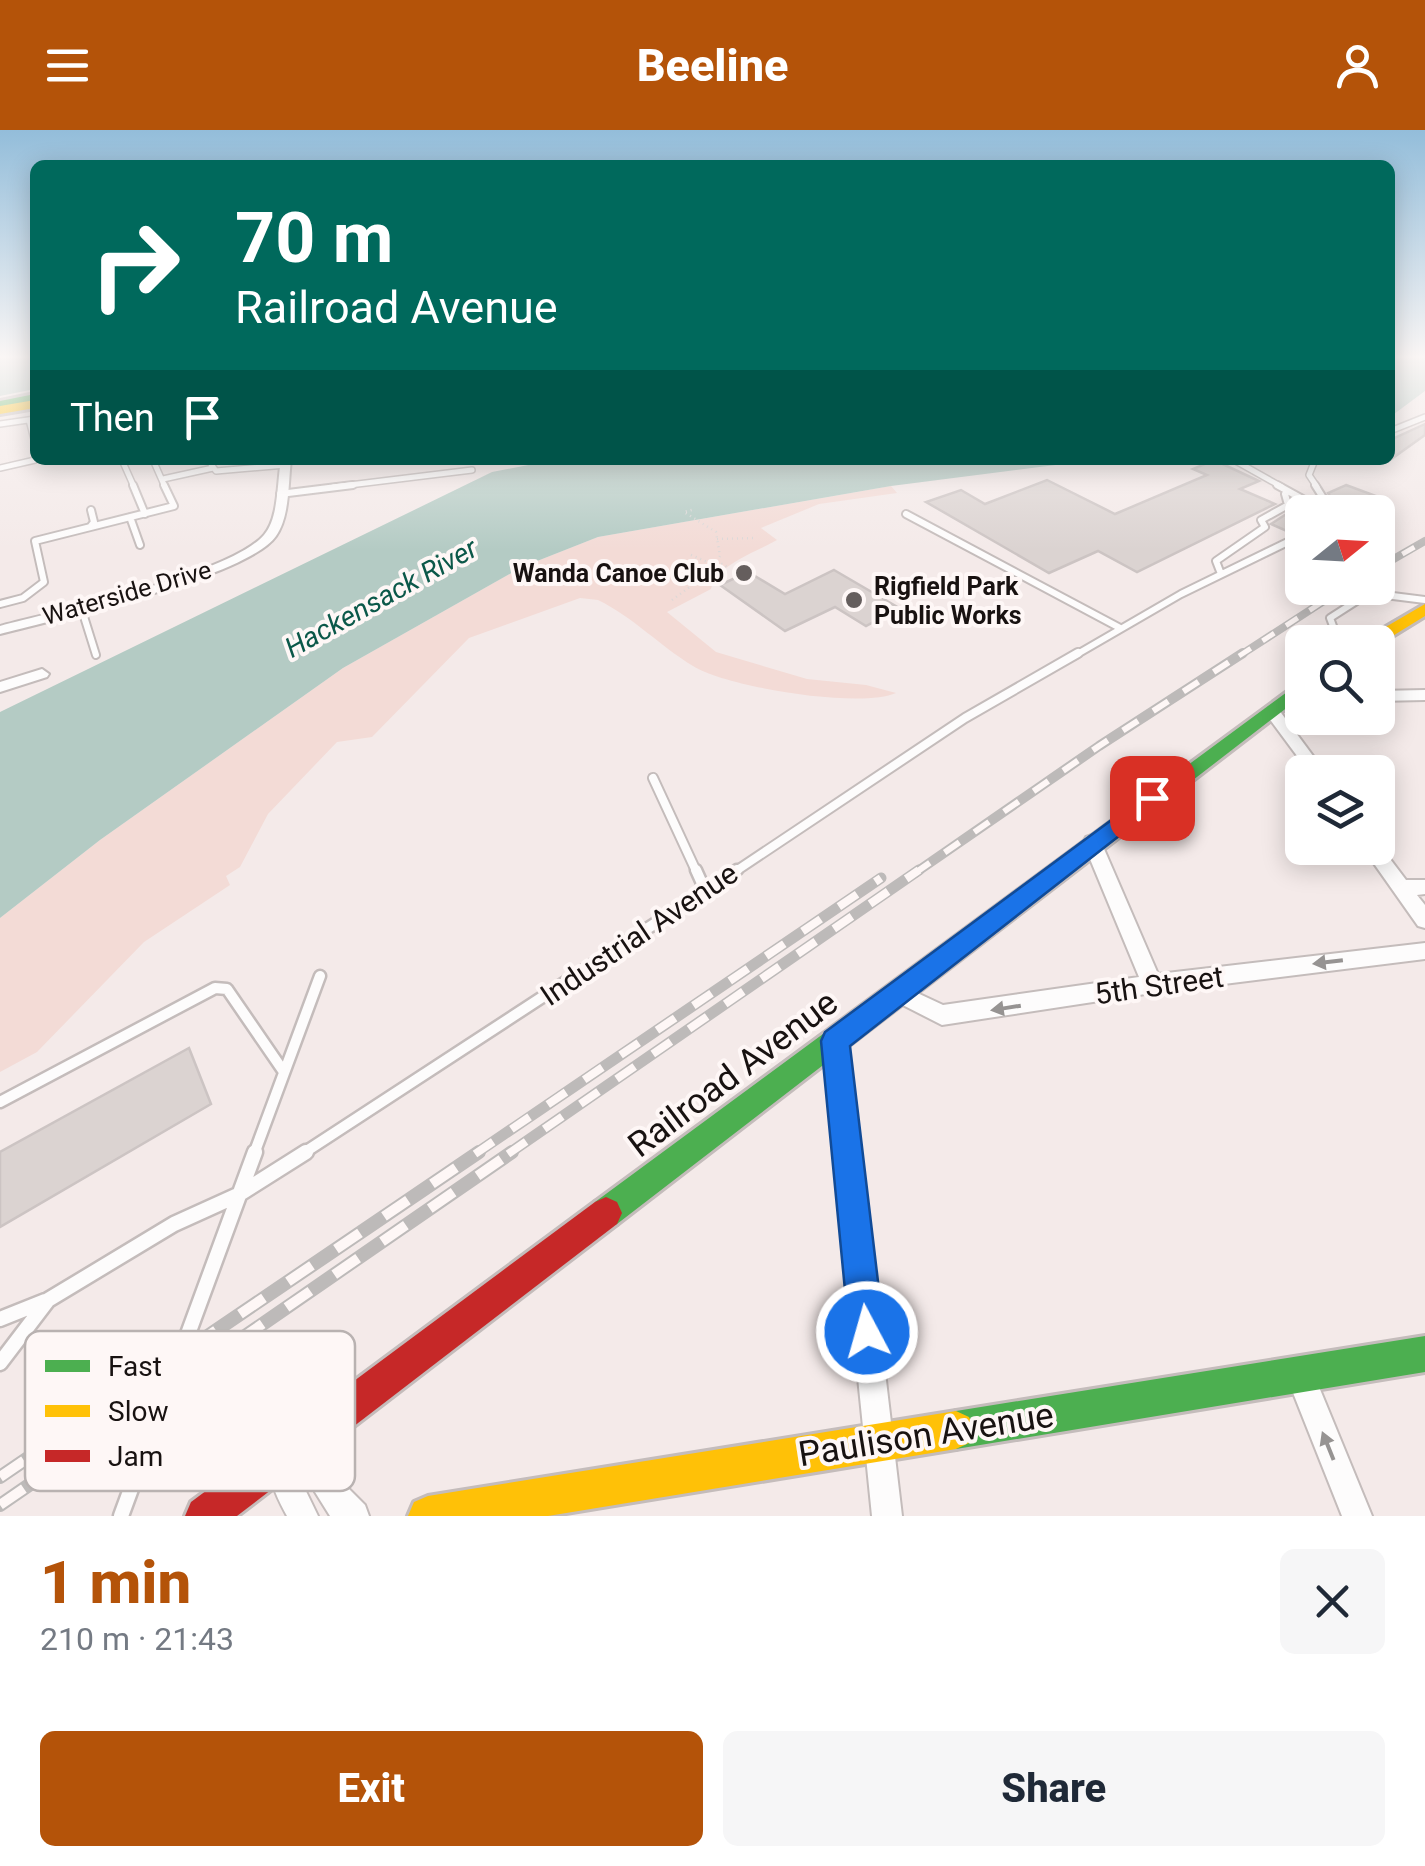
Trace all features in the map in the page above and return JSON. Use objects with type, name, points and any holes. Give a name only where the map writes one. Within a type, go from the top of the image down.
[{"type":"main road","points":[[1395,627],[1425,609]]},
{"type":"main road","name":"Railroad Avenue","points":[[355,1403],[1092,842],[1285,702]]},
{"type":"main road","name":"Paulison Avenue","points":[[428,1516],[606,1501],[879,1442],[1425,1354]]},
{"type":"main road","name":"Railroad Avenue","points":[[205,1516],[238,1491]]},
{"type":"street","points":[[280,494],[285,465]]},
{"type":"street","name":"Waterside Drive","points":[[0,630],[217,568],[253,552],[274,530],[280,494]]},
{"type":"street","points":[[0,687],[42,674]]},
{"type":"street","points":[[1395,696],[1425,695]]},
{"type":"street","points":[[1092,842],[1152,984]]},
{"type":"street","points":[[1385,865],[1425,920]]},
{"type":"street","points":[[1402,888],[1425,888]]},
{"type":"street","name":"5th Street","points":[[898,993],[942,1016],[1152,984],[1425,950]]},
{"type":"street","points":[[835,1041],[887,1516]]},
{"type":"street","points":[[1300,1376],[1357,1516]]},
{"type":"street","points":[[290,1491],[303,1516]]},
{"type":"street","points":[[330,1491],[341,1509],[354,1516]]},
{"type":"lane","points":[[0,468],[30,461]]},
{"type":"lane","points":[[124,465],[145,514]]},
{"type":"lane","points":[[0,604],[23,598],[44,582],[34,541],[174,506],[156,465]]},
{"type":"lane","points":[[163,479],[214,468],[228,471],[267,465]]},
{"type":"lane","points":[[1221,574],[1216,561],[1265,528],[1261,520],[1288,505],[1285,494],[1263,474],[1244,465]]},
{"type":"lane","points":[[1313,465],[1309,475],[1320,495]]},
{"type":"lane","points":[[280,494],[472,470]]},
{"type":"lane","points":[[90,527],[94,522],[91,510]]},
{"type":"lane","points":[[906,514],[1120,628]]},
{"type":"lane","points":[[130,518],[140,545]]},
{"type":"lane","name":"Industrial Avenue","points":[[0,1362],[48,1300],[174,1224],[238,1195],[588,970],[965,718],[1120,628],[1285,543]]},
{"type":"lane","points":[[1333,625],[1330,618],[1370,593],[1425,600]]},
{"type":"lane","points":[[81,607],[96,655]]},
{"type":"lane","points":[[653,778],[705,890]]},
{"type":"lane","points":[[188,1331],[320,976]]},
{"type":"lane","points":[[0,1102],[214,988],[227,989],[284,1072]]},
{"type":"lane","points":[[0,1320],[48,1300]]},
{"type":"lane","points":[[121,1516],[130,1491]]},
{"type":"path","points":[[672,600],[720,556],[716,532],[684,512],[695,509]]},
{"type":"path","points":[[717,539],[757,538]]},
{"type":"path","points":[[691,555],[729,568]]},
{"type":"shaded area","points":[[891,486],[897,493],[819,504],[761,528],[777,540],[729,566],[714,580],[711,589],[667,612],[716,652],[807,679],[866,685],[896,693],[825,697],[762,688],[710,674],[598,600],[580,598],[469,638],[372,737],[337,742],[268,814],[240,867],[226,876],[230,885],[144,942],[37,1052],[0,1072],[0,918],[100,840],[343,668],[522,567],[598,537]]},
{"type":"water","name":"Hackensack River","points":[[528,465],[1056,465],[891,486],[598,537],[522,567],[343,668],[100,840],[0,918],[0,712],[492,472]]},
{"type":"building","points":[[1425,424],[1425,435],[1395,456],[1395,438]]},
{"type":"building","points":[[1225,465],[1259,481],[1240,489],[1275,504],[1137,572],[1098,551],[1049,573],[926,502],[961,490],[985,504],[1047,480],[1115,514],[1207,475],[1193,469]]},
{"type":"building","points":[[1346,485],[1373,495],[1329,495]]},
{"type":"building","points":[[1285,515],[1285,530],[1271,524]]},
{"type":"building","points":[[834,570],[899,608],[866,626],[835,607],[785,631],[720,585],[748,572],[785,594]]},
{"type":"building","points":[[189,1048],[211,1104],[0,1227],[0,1152]]},
{"type":"railway","points":[[1395,558],[1425,541]]},
{"type":"railway","points":[[1239,656],[1318,605]]},
{"type":"railway","points":[[915,873],[1243,653]]},
{"type":"railway","points":[[508,1154],[919,870]]},
{"type":"railway","points":[[475,1154],[881,878]]},
{"type":"railway","points":[[215,1331],[479,1152]]},
{"type":"railway","points":[[252,1331],[512,1152]]},
{"type":"railway","points":[[0,1477],[25,1460]]},
{"type":"railway","points":[[0,1505],[25,1488]]},
{"type":"traffic: fast","points":[[606,1213],[1285,700]]},
{"type":"traffic: fast","points":[[956,1430],[1425,1354]]},
{"type":"traffic: slow","points":[[1395,627],[1425,609]]},
{"type":"traffic: slow","points":[[428,1516],[956,1430]]},
{"type":"traffic: jam","points":[[355,1403],[606,1213]]},
{"type":"traffic: jam","points":[[205,1516],[238,1491]]},
{"type":"place","name":"Wanda Canoe Club","points":[[744,573]]},
{"type":"place","name":"Rigfield Park Public Works","points":[[854,600]]},
{"type":"route","points":[[867,1332],[835,1041],[1152,798]]}]
